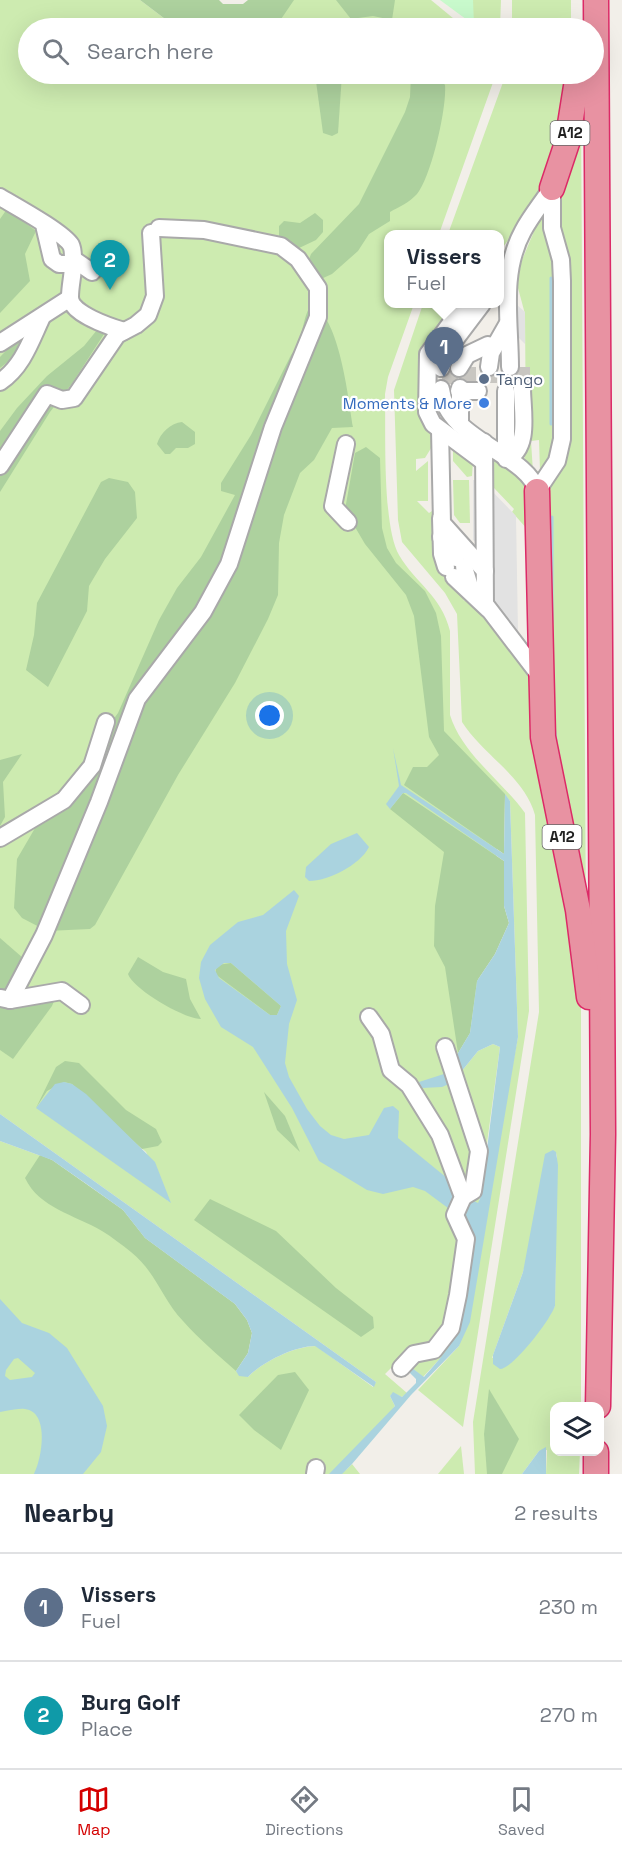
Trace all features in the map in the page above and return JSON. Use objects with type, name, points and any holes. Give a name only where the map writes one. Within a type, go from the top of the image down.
[{"type":"highway","points":[[585,18],[588,0]]},
{"type":"highway","name":"A12","points":[[596,0],[596,18]]},
{"type":"highway","name":"A12","points":[[552,188],[570,131],[577,84]]},
{"type":"highway","name":"A12","points":[[597,84],[603,1134],[598,1402]]},
{"type":"highway","name":"A12","points":[[537,491],[540,676],[545,754],[580,924],[603,1134]]},
{"type":"highway","points":[[596,1456],[596,1474]]},
{"type":"lane","name":"A12","points":[[505,262],[552,188]]},
{"type":"lane","name":"A12","points":[[537,491],[557,460],[563,430],[562,280],[561,260],[552,228],[552,188]]},
{"type":"lane","points":[[0,197],[44,225],[52,259],[59,264],[68,264],[73,259]]},
{"type":"lane","points":[[0,466],[46,394],[62,400],[74,398],[117,335],[148,315],[155,296],[155,231],[204,230],[281,246],[298,259],[318,288],[320,300],[318,317],[273,427],[229,564],[203,612],[137,699],[99,802],[56,906],[5,998]]},
{"type":"lane","points":[[73,259],[92,272]]},
{"type":"lane","points":[[73,259],[74,272],[70,298],[73,306],[101,324],[124,331]]},
{"type":"lane","points":[[478,308],[444,354],[479,367],[519,348],[506,326],[505,262]]},
{"type":"lane","points":[[0,343],[41,319],[70,298]]},
{"type":"lane","points":[[461,308],[434,344],[427,359],[427,414],[440,430],[484,462]]},
{"type":"lane","points":[[0,382],[10,375],[25,355],[41,319]]},
{"type":"lane","points":[[479,367],[464,357],[488,345],[506,326]]},
{"type":"lane","points":[[479,367],[491,353],[506,326]]},
{"type":"lane","points":[[464,390],[445,406],[460,424],[532,480],[537,491]]},
{"type":"lane","points":[[506,459],[518,452],[522,442],[508,390]]},
{"type":"lane","points":[[440,430],[441,537],[455,567],[471,590],[540,676]]},
{"type":"lane","points":[[484,442],[485,602],[490,612]]},
{"type":"lane","points":[[346,444],[333,506],[348,522]]},
{"type":"lane","points":[[441,514],[445,528],[484,571]]},
{"type":"lane","points":[[0,838],[64,800],[92,766],[106,722]]},
{"type":"lane","points":[[5,998],[62,991],[81,1005]]},
{"type":"lane","points":[[369,1017],[381,1034],[391,1070],[409,1085],[440,1135],[463,1197]]},
{"type":"lane","points":[[401,1368],[414,1354],[434,1350],[451,1328],[466,1239],[455,1215],[463,1197],[473,1191],[479,1151],[445,1047]]},
{"type":"green space","points":[[0,0],[140,0],[164,18],[18,18],[18,84],[492,84],[440,230],[384,230],[384,308],[413,308],[388,377],[385,394],[387,501],[394,541],[406,565],[441,608],[450,631],[450,715],[456,729],[473,755],[525,813],[529,1011],[463,1427],[418,1390],[459,1346],[518,1037],[510,801],[505,795],[470,1033],[455,1058],[461,1072],[478,1051],[493,1044],[500,1047],[463,1321],[451,1347],[423,1377],[408,1365],[395,1364],[385,1374],[407,1393],[402,1397],[393,1393],[390,1396],[395,1406],[345,1471],[352,1464],[360,1474],[0,1474],[0,1141],[52,1160],[123,1210],[145,1238],[235,1304],[236,1371],[248,1377],[279,1356],[298,1349],[316,1346],[373,1387],[376,1382],[0,1114]],"holes":[[[126,1135],[146,1152],[168,1201]]]},
{"type":"green space","points":[[140,0],[219,0],[223,4],[243,4],[248,0],[294,0],[282,18],[164,18]]},
{"type":"green space","points":[[288,0],[431,0],[453,18],[266,18]]},
{"type":"green space","points":[[336,0],[395,0],[392,18],[373,16],[350,18]]},
{"type":"green space","points":[[440,0],[473,0],[474,18],[464,18]]},
{"type":"green space","points":[[473,0],[501,0],[500,18],[469,18]]},
{"type":"green space","points":[[512,0],[571,0],[571,18],[512,18]]},
{"type":"green space","points":[[316,84],[341,84],[338,133],[332,136],[323,133]]},
{"type":"green space","points":[[411,84],[445,85],[437,142],[428,173],[417,194],[390,212],[390,221],[369,234],[358,251],[332,274],[321,279],[308,262],[311,254],[359,204],[405,112],[410,97]]},
{"type":"green space","points":[[502,84],[568,84],[556,164],[524,219],[504,246],[504,230],[449,230]]},
{"type":"green space","points":[[581,111],[586,926],[555,787],[546,491],[561,465],[557,204]]},
{"type":"green space","points":[[545,205],[545,227],[558,272],[559,426],[554,456],[538,480],[524,466],[526,448],[525,314],[518,288],[517,272]],"holes":[[[539,440],[540,471],[533,472],[531,441]]]},
{"type":"green space","points":[[7,209],[36,231],[25,254],[30,281],[0,313],[0,219]]},
{"type":"green space","points":[[315,213],[323,220],[323,232],[316,240],[297,249],[266,236],[279,237],[279,226],[284,221],[300,223]]},
{"type":"green space","points":[[312,303],[322,312],[330,325],[336,342],[353,427],[332,428],[314,460],[300,473],[284,515],[279,543],[278,595],[268,619],[235,683],[178,775],[95,925],[90,929],[47,931],[22,918],[14,908],[17,859],[38,823],[118,713],[159,620],[177,588],[201,557],[235,495],[221,491],[221,483],[251,435],[295,348]]},
{"type":"green space","points":[[422,308],[456,308],[430,341],[433,445],[425,458],[416,459],[416,471],[428,461],[428,501],[417,501],[429,513],[432,511],[437,515],[437,567],[461,591],[464,601],[468,598],[516,648],[531,680],[581,982],[581,1402],[550,1402],[550,1456],[580,1456],[579,1474],[546,1474],[547,1450],[539,1451],[522,1474],[475,1474],[473,1422],[539,1012],[535,815],[530,801],[513,777],[480,745],[462,722],[457,614],[445,593],[402,542],[398,520],[394,390]],"holes":[[[557,1153],[555,1306],[546,1321],[492,1358],[523,1272]]]},
{"type":"green space","points":[[27,329],[42,335],[0,368],[0,357]]},
{"type":"green space","points":[[102,329],[104,334],[73,382],[50,412],[0,492],[0,431],[17,408],[47,376],[84,346],[97,330]]},
{"type":"green space","points":[[182,422],[195,432],[195,444],[188,448],[176,448],[170,454],[165,454],[157,444],[158,440],[170,426]]},
{"type":"green space","points":[[453,445],[473,461],[472,476],[467,477],[453,461]]},
{"type":"green space","points":[[366,447],[380,458],[382,528],[387,548],[396,563],[425,591],[436,613],[441,636],[444,731],[505,794],[504,854],[404,785],[413,767],[427,767],[439,755],[429,737],[414,616],[406,595],[365,544],[345,510],[355,453]]},
{"type":"green space","points":[[494,456],[527,481],[528,530],[512,512],[514,509],[494,488]]},
{"type":"green space","points":[[109,478],[128,482],[135,492],[137,518],[105,559],[89,586],[87,611],[48,687],[26,670],[34,635],[37,603],[101,482]]},
{"type":"green space","points":[[453,480],[469,480],[470,523],[460,523],[454,515]]},
{"type":"green space","points":[[22,754],[3,782],[5,817],[0,826],[0,760]]},
{"type":"green space","points":[[403,793],[504,861],[504,906],[509,923],[495,954],[477,981],[470,1033],[458,1053],[445,967],[434,946],[435,906],[444,852],[390,809]]},
{"type":"green space","points":[[0,938],[23,958],[5,992],[0,991]]},
{"type":"green space","points":[[138,957],[163,972],[186,979],[190,999],[201,1019],[172,1009],[139,987],[128,974]]},
{"type":"green space","points":[[231,963],[281,1006],[277,1015],[270,1015],[215,974],[217,965]]},
{"type":"green space","points":[[56,996],[52,1006],[13,1059],[0,1050],[0,1004]]},
{"type":"green space","points":[[65,1061],[79,1063],[126,1110],[156,1129],[162,1142],[158,1146],[142,1149],[72,1084],[64,1082],[47,1091],[36,1108],[56,1067]]},
{"type":"green space","points":[[264,1092],[285,1116],[300,1152],[277,1130]]},
{"type":"green space","points":[[40,1155],[52,1160],[123,1210],[145,1238],[235,1304],[247,1320],[252,1333],[248,1353],[236,1371],[183,1321],[147,1268],[131,1252],[92,1225],[59,1210],[39,1197],[25,1178]]},
{"type":"green space","points":[[210,1199],[276,1231],[336,1288],[373,1317],[374,1328],[361,1337],[194,1220]]},
{"type":"green space","points":[[295,1372],[309,1390],[281,1450],[254,1430],[239,1415],[278,1375]]},
{"type":"green space","points":[[489,1389],[519,1439],[502,1474],[487,1474],[484,1434]]},
{"type":"green space","points":[[461,1446],[464,1474],[438,1474]]},
{"type":"shaded area","points":[[517,305],[525,312],[525,344],[517,336]]},
{"type":"shaded area","points":[[473,480],[477,480],[478,544],[473,540]]},
{"type":"shaded area","points":[[490,489],[516,516],[518,632],[491,605]]},
{"type":"water","points":[[393,748],[401,785],[504,854],[505,794],[510,801],[518,1037],[470,1322],[459,1346],[411,1395],[352,1464],[342,1474],[329,1474],[395,1406],[390,1396],[393,1392],[402,1397],[416,1383],[416,1379],[405,1368],[408,1365],[424,1377],[446,1351],[458,1330],[464,1307],[472,1246],[466,1209],[470,1199],[478,1203],[481,1196],[500,1047],[493,1044],[478,1051],[461,1072],[455,1058],[470,1033],[477,981],[495,954],[509,923],[504,906],[504,861],[406,793],[403,793],[390,809],[386,804],[399,786]]},
{"type":"water","points":[[357,833],[369,847],[365,854],[351,866],[334,875],[317,880],[309,881],[305,877],[306,867],[331,844]]},
{"type":"water","points":[[294,890],[299,896],[286,931],[287,964],[297,1000],[289,1024],[285,1063],[289,1077],[307,1109],[320,1126],[331,1135],[344,1139],[369,1135],[384,1108],[393,1106],[399,1111],[398,1138],[447,1178],[458,1196],[452,1211],[425,1191],[413,1187],[383,1194],[367,1190],[319,1161],[292,1108],[253,1047],[221,1027],[205,999],[199,978],[201,962],[210,945],[238,922],[263,915]],"holes":[[[224,963],[231,963],[281,1006],[277,1015],[270,1015],[219,978],[215,970]]]},
{"type":"water","points":[[447,1073],[451,1083],[442,1087],[422,1088],[419,1082]]},
{"type":"water","points":[[64,1082],[72,1084],[86,1094],[155,1162],[171,1203],[36,1108],[55,1084]]},
{"type":"water","points":[[0,1114],[376,1382],[374,1387],[315,1346],[279,1356],[248,1377],[239,1376],[236,1371],[248,1353],[252,1333],[247,1320],[235,1304],[145,1238],[123,1210],[52,1160],[0,1141]]},
{"type":"water","points":[[553,1150],[556,1152],[558,1165],[555,1306],[539,1332],[522,1352],[514,1361],[500,1369],[493,1364],[493,1355],[523,1272],[545,1154]]},
{"type":"water","points":[[0,1299],[22,1323],[49,1333],[67,1348],[103,1406],[107,1426],[101,1452],[83,1474],[34,1474],[42,1437],[38,1418],[33,1412],[25,1409],[0,1412]],"holes":[[[18,1358],[35,1373],[32,1377],[10,1380],[5,1376],[6,1370],[14,1359]]]},
{"type":"water","points":[[546,1447],[546,1474],[522,1474],[539,1451]]},
{"type":"waterway","points":[[551,278],[551,424]]},
{"type":"waterway","points":[[552,517],[552,622]]},
{"type":"waterway","points":[[554,725],[556,741]]},
{"type":"tunnel","points":[[468,367],[468,388]]},
{"type":"tunnel","points":[[489,367],[489,391]]},
{"type":"tunnel","points":[[510,367],[510,388]]},
{"type":"tunnel","points":[[522,367],[522,388]]},
{"type":"tunnel","points":[[450,368],[450,388]]},
{"type":"place","name":"Burg Golf","points":[[110,290]]},
{"type":"place","name":"Vissers","points":[[444,377]]},
{"type":"place","name":"Tango","points":[[484,379]]},
{"type":"place","name":"Moments & More","points":[[484,403]]}]
